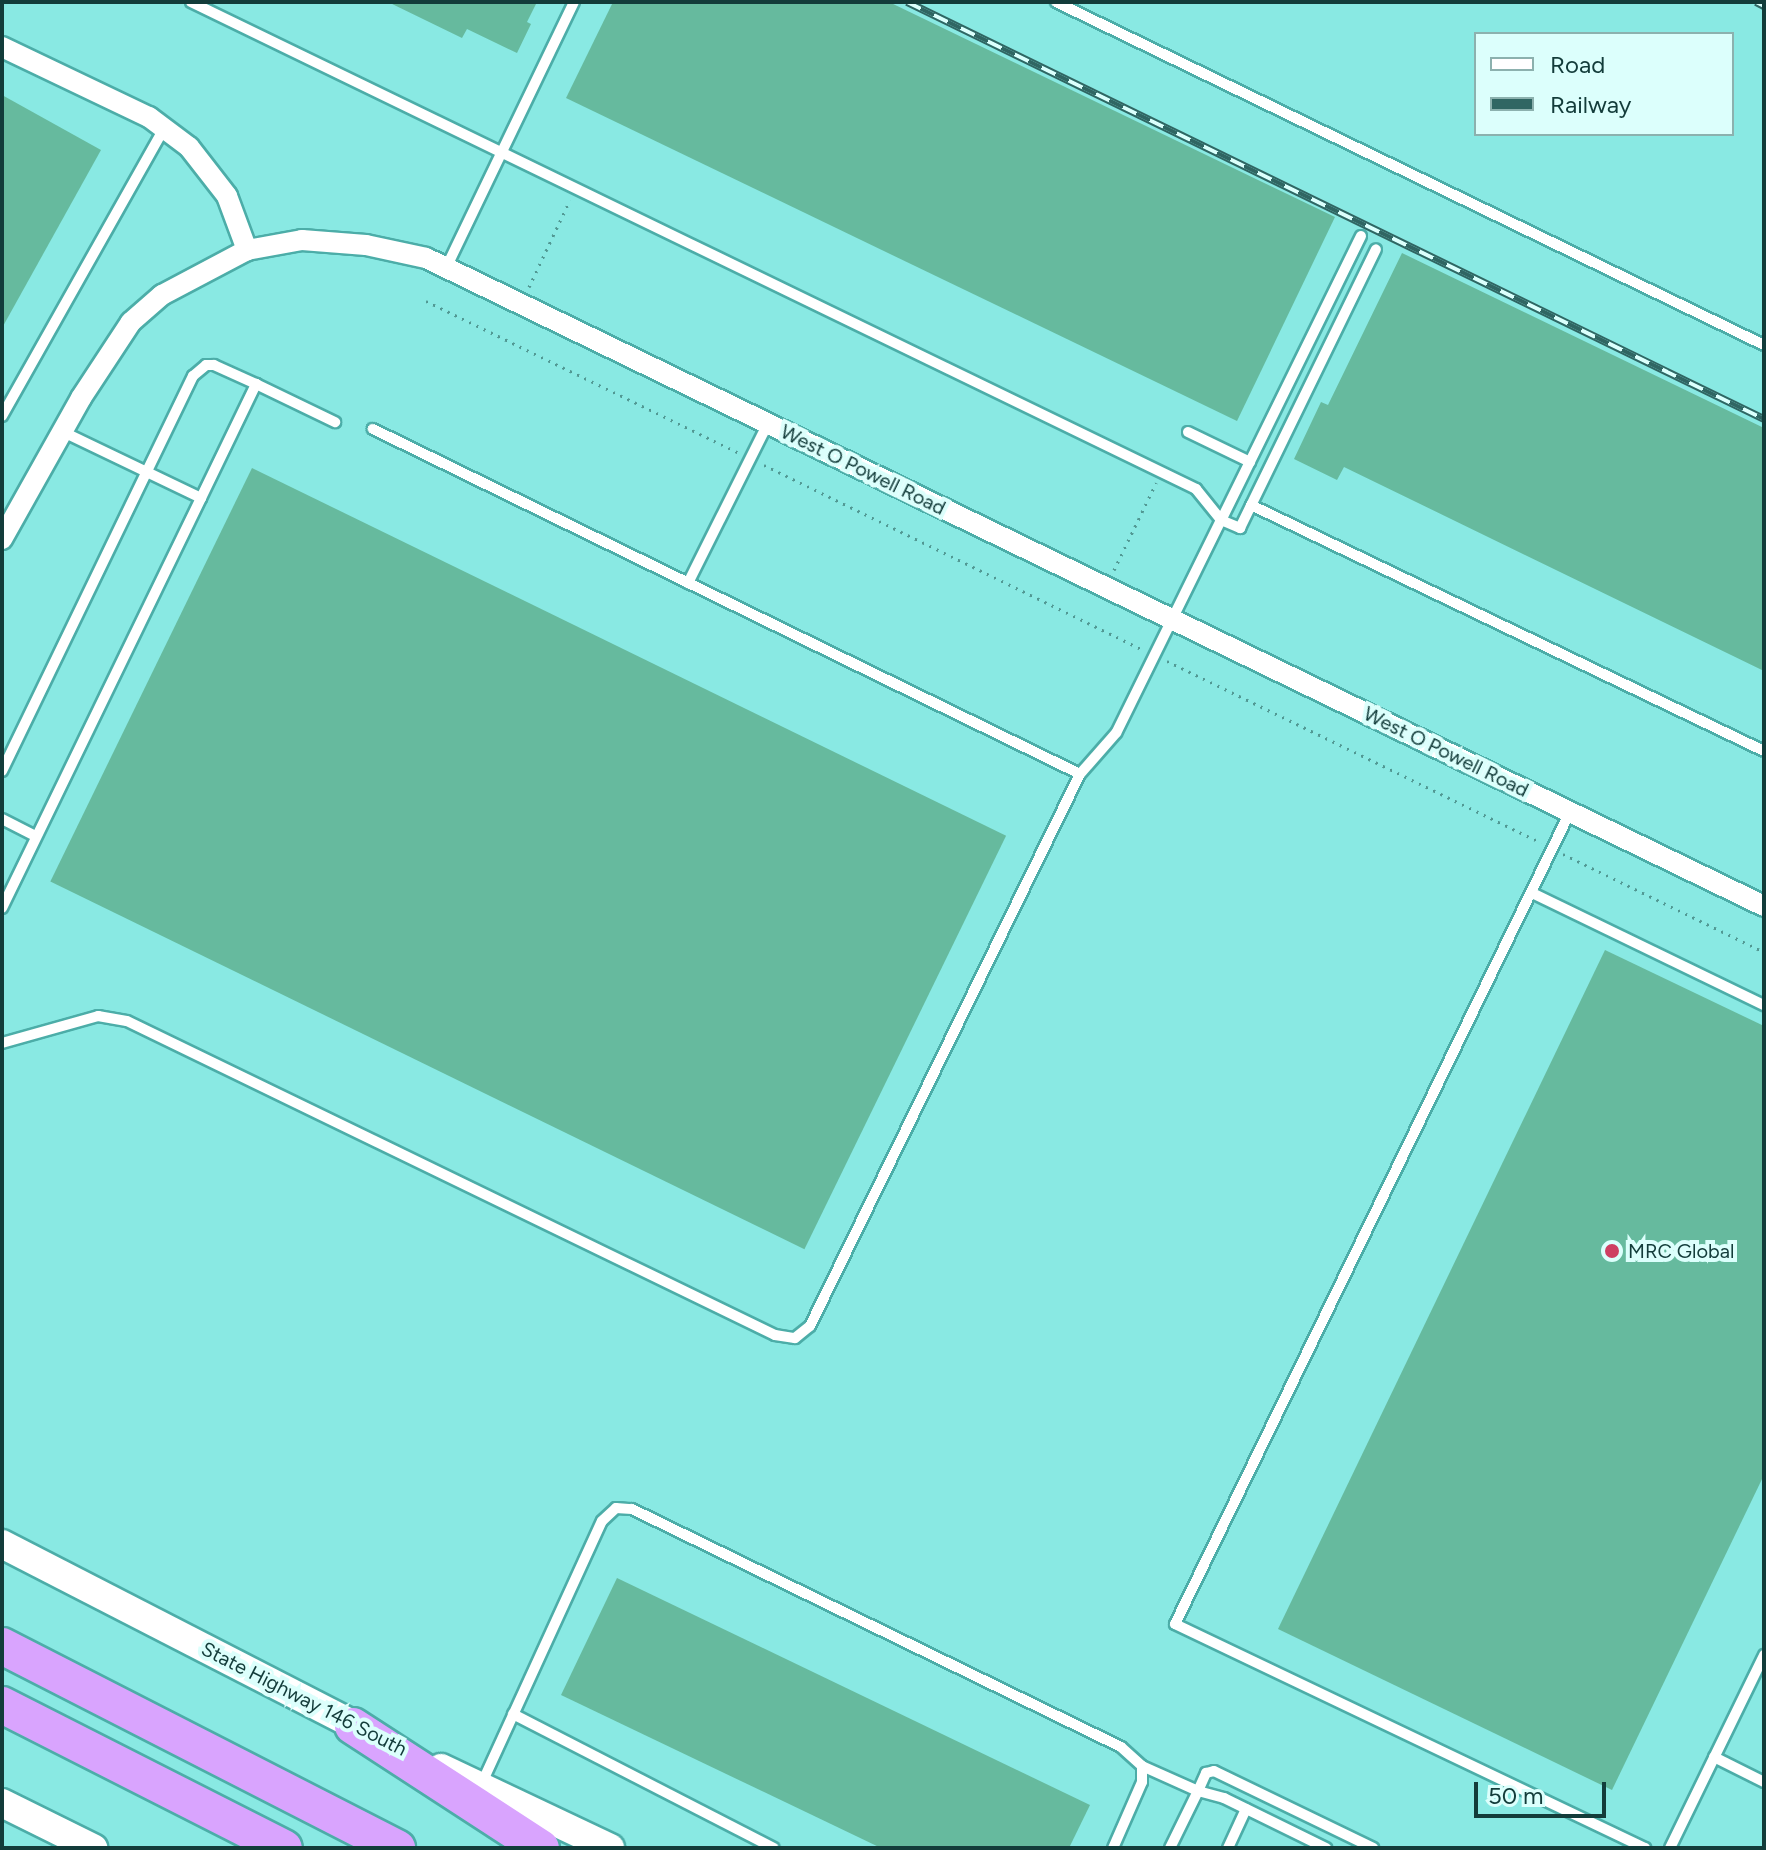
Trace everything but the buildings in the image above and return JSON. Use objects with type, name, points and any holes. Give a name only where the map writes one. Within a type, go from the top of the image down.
[{"type":"highway","points":[[2,1646],[397,1848]]},
{"type":"highway","points":[[2,1705],[284,1848]]},
{"type":"highway","points":[[353,1726],[541,1848]]},
{"type":"main road","name":"State Highway 146 South","points":[[2,1544],[353,1726],[610,1848]]},
{"type":"main road","points":[[2,1803],[93,1848]]},
{"type":"street","points":[[2,47],[149,117],[189,147],[227,196],[247,250]]},
{"type":"street","name":"West O Powell Road","points":[[2,539],[61,431],[131,322],[162,295],[247,250],[302,240],[334,240],[426,258],[1764,906]]},
{"type":"lane","points":[[191,2],[1196,489],[1221,520],[1240,528],[1376,249]]},
{"type":"lane","points":[[446,268],[574,2]]},
{"type":"lane","points":[[1056,2],[1764,345]]},
{"type":"lane","points":[[2,416],[164,129]]},
{"type":"lane","points":[[2,1043],[98,1016],[127,1021],[761,1329],[795,1338],[810,1326],[1080,774],[1116,733],[1361,236]]},
{"type":"lane","points":[[2,771],[199,369],[206,365],[222,367],[335,422]]},
{"type":"lane","points":[[2,908],[256,384]]},
{"type":"lane","points":[[688,583],[768,423]]},
{"type":"lane","points":[[373,429],[1080,774]]},
{"type":"lane","points":[[61,431],[201,498]]},
{"type":"lane","points":[[1188,432],[1250,462]]},
{"type":"lane","points":[[1251,505],[1764,751]]},
{"type":"lane","points":[[1570,812],[1175,1624],[1645,1848]]},
{"type":"lane","points":[[2,819],[36,836]]},
{"type":"lane","points":[[1532,893],[1764,1005]]},
{"type":"lane","points":[[480,1786],[602,1521],[616,1508],[632,1509],[1121,1747],[1142,1766],[1246,1809],[1326,1848]]},
{"type":"lane","points":[[1670,1848],[1764,1655]]},
{"type":"lane","points":[[513,1714],[776,1847]]},
{"type":"lane","points":[[1714,1757],[1764,1782]]},
{"type":"lane","points":[[1113,1848],[1142,1782],[1142,1766]]},
{"type":"lane","points":[[1170,1848],[1206,1773],[1214,1771],[1373,1848]]},
{"type":"lane","points":[[1228,1848],[1246,1809]]},
{"type":"path","points":[[521,304],[575,189]]},
{"type":"path","points":[[426,301],[1764,952]]},
{"type":"path","points":[[1105,587],[1161,472]]},
{"type":"railway","points":[[907,2],[1764,419]]},
{"type":"railway","points":[[1756,2],[1764,6]]},
{"type":"place","name":"MRC Global","points":[[1612,1251]]}]
